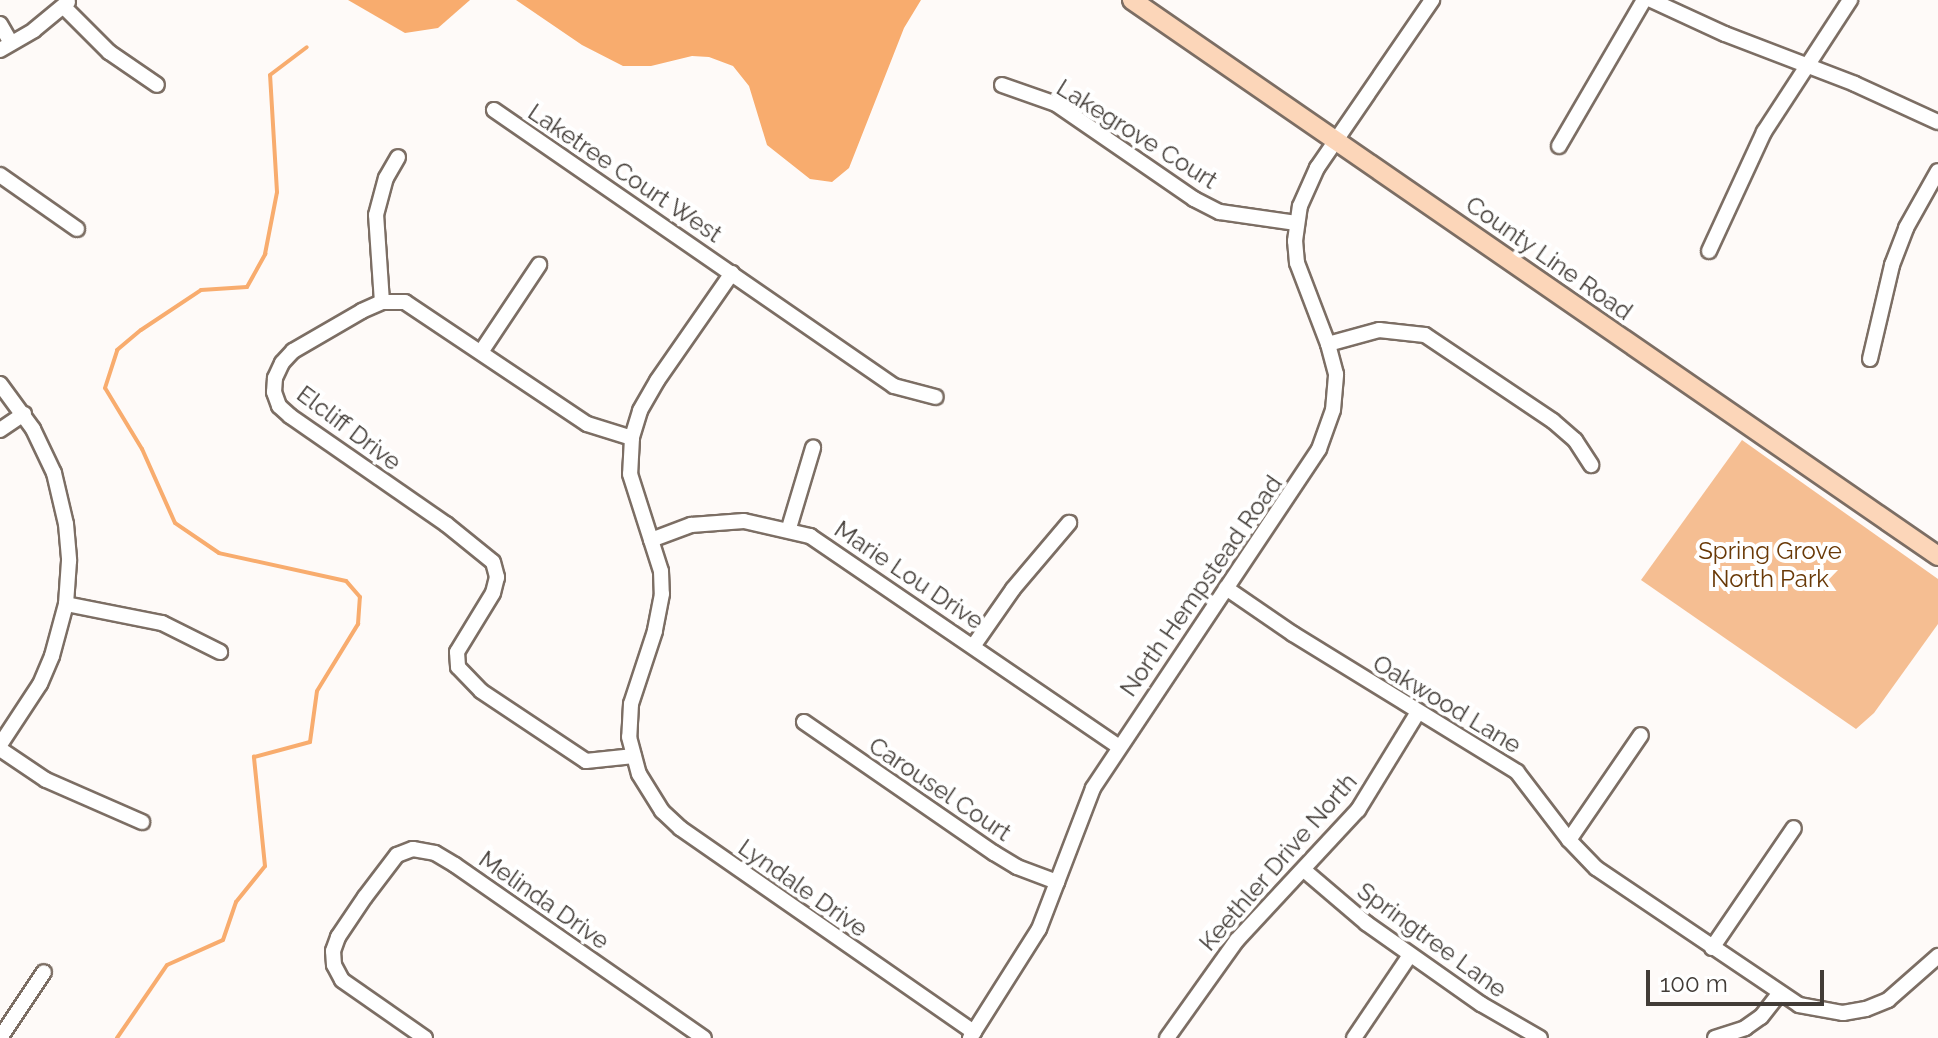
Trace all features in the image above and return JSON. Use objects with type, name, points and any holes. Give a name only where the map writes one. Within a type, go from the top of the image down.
[{"type":"main road","name":"County Line Road","points":[[1132,0],[1938,556]]},
{"type":"street","name":"North Hempstead Road","points":[[972,1035],[1039,929],[1084,808],[1118,746],[1319,449],[1335,400],[1336,374],[1297,263],[1296,223],[1310,179],[1432,0]]},
{"type":"street","points":[[1559,146],[1644,0]]},
{"type":"street","points":[[1651,0],[1938,122]]},
{"type":"street","points":[[1709,251],[1741,176],[1806,66],[1850,0]]},
{"type":"street","points":[[0,24],[5,46],[66,3],[109,52],[157,85]]},
{"type":"street","name":"Lakegrove Court","points":[[1002,85],[1056,104],[1194,199],[1220,212],[1296,223]]},
{"type":"street","name":"Laketree Court West","points":[[494,110],[894,386],[936,397]]},
{"type":"street","points":[[398,157],[386,178],[376,215],[382,302],[405,302],[587,424],[632,438]]},
{"type":"street","points":[[1870,359],[1892,265],[1906,228],[1938,171]]},
{"type":"street","points":[[0,175],[77,229]]},
{"type":"street","points":[[481,352],[539,265]]},
{"type":"street","name":"Lyndale Drive","points":[[732,273],[657,381],[640,411],[632,438],[630,474],[661,571],[662,594],[655,631],[631,704],[629,737],[639,774],[662,811],[680,828],[972,1035]]},
{"type":"street","name":"Elcliff Drive","points":[[382,302],[293,351],[282,363],[275,378],[274,392],[279,406],[493,562],[497,577],[493,593],[457,652],[458,667],[481,691],[586,761],[634,756]]},
{"type":"street","points":[[1328,344],[1379,330],[1425,335],[1553,421],[1575,440],[1591,465]]},
{"type":"street","points":[[0,384],[24,414],[60,490],[69,561],[66,604],[52,656],[40,684],[0,747],[46,780],[142,822]]},
{"type":"street","points":[[0,430],[24,414]]},
{"type":"street","points":[[789,528],[813,448]]},
{"type":"street","name":"Marie Lou Drive","points":[[651,540],[691,525],[744,521],[789,528],[810,536],[846,557],[1118,746]]},
{"type":"street","points":[[974,645],[1013,589],[1069,523]]},
{"type":"street","name":"Oakwood Lane","points":[[1226,588],[1517,772],[1569,840],[1596,868],[1779,994],[1821,1011],[1843,1013],[1866,1009],[1888,1000],[1938,956]]},
{"type":"street","points":[[66,604],[162,623],[220,652]]},
{"type":"street","name":"Keethler Drive North","points":[[1167,1038],[1237,940],[1358,810],[1418,712]]},
{"type":"street","name":"Carousel Court","points":[[804,722],[994,853],[1017,867],[1057,882]]},
{"type":"street","points":[[1569,840],[1641,735]]},
{"type":"street","points":[[1712,948],[1794,828]]},
{"type":"street","name":"Melinda Drive","points":[[425,1038],[342,980],[334,965],[338,937],[365,897],[397,855],[413,849],[435,853],[704,1038]]},
{"type":"street","name":"Springtree Lane","points":[[1304,870],[1366,923],[1410,955],[1536,1037]]},
{"type":"street","points":[[1354,1038],[1410,955]]},
{"type":"street","points":[[0,1038],[44,972]]},
{"type":"street","points":[[1715,1038],[1745,1028],[1761,1017],[1779,994]]},
{"type":"green space","name":"Spring Grove North Park","points":[[1742,440],[1938,579],[1938,624],[1874,713],[1856,729],[1641,580]]},
{"type":"shaded area","points":[[348,0],[470,0],[438,28],[405,33]]},
{"type":"shaded area","points":[[516,0],[921,0],[904,28],[849,168],[832,182],[810,179],[767,145],[749,86],[733,66],[709,57],[692,56],[651,66],[623,66],[582,45]]},
{"type":"waterway","points":[[117,1038],[167,965],[223,940],[236,902],[265,866],[254,757],[310,742],[317,691],[358,624],[360,597],[346,581],[219,553],[175,523],[142,449],[105,388],[117,350],[141,330],[201,290],[247,287],[265,254],[277,192],[270,75],[307,47]]}]
